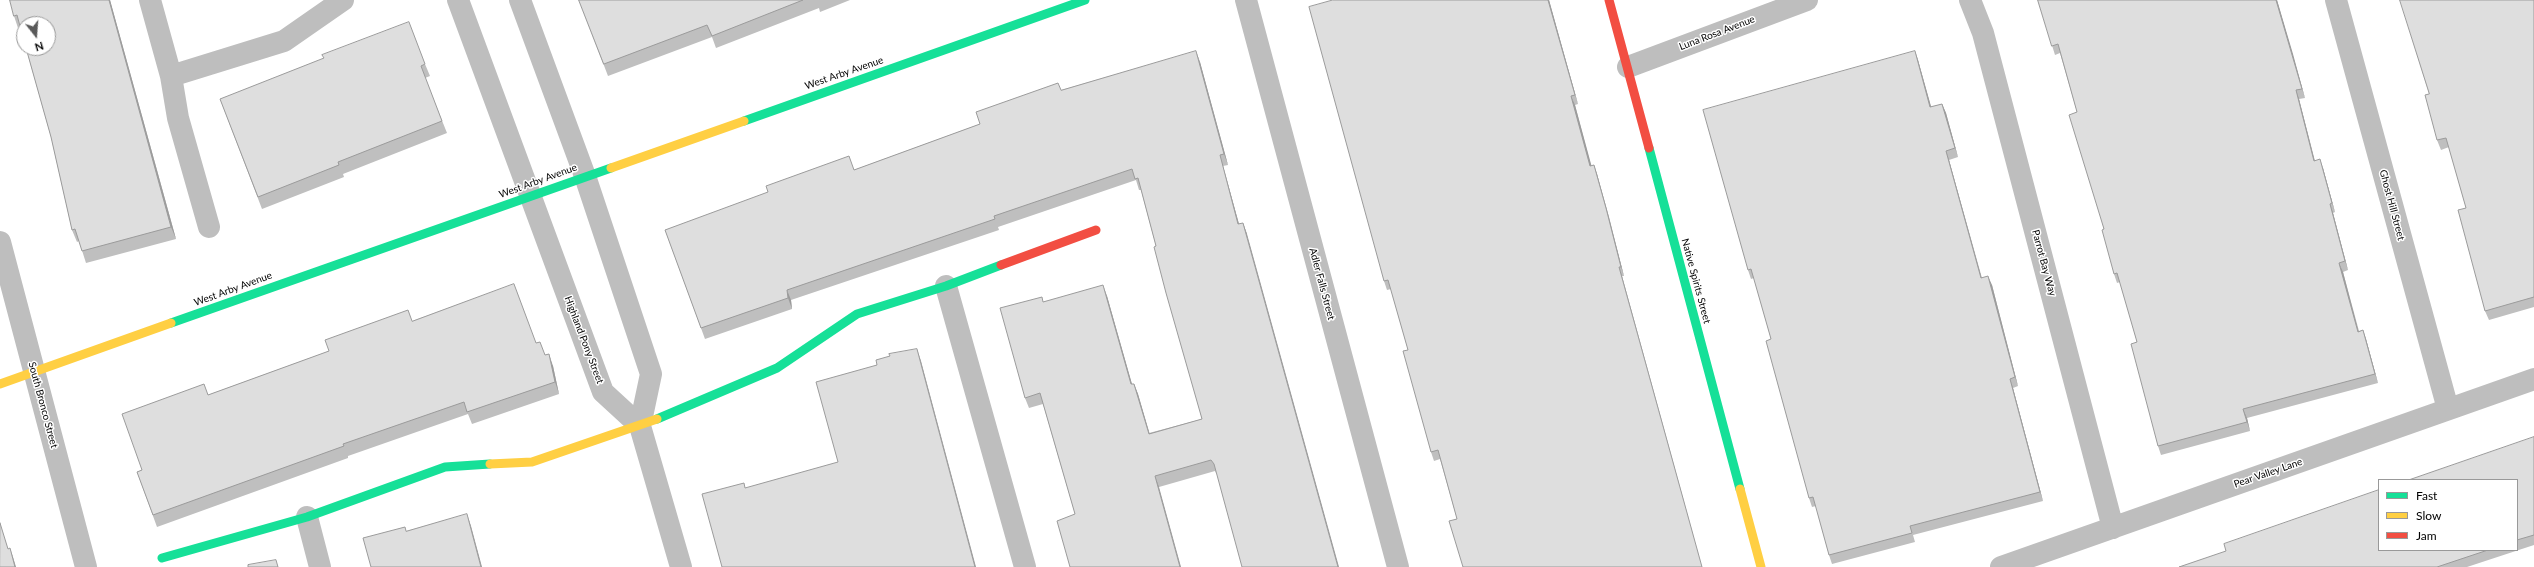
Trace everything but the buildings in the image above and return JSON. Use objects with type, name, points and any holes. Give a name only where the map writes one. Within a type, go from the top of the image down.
[{"type":"street","points":[[150,0],[171,76],[178,118],[209,227]]},
{"type":"street","points":[[171,76],[284,41],[343,0]]},
{"type":"street","name":"Highland Pony Street","points":[[458,0],[529,196],[603,392],[640,426]]},
{"type":"street","points":[[520,0],[585,176],[651,374],[640,426],[680,567]]},
{"type":"street","name":"West Arby Avenue","points":[[0,384],[1085,0]]},
{"type":"street","name":"Adler Falls Street","points":[[1246,0],[1398,567]]},
{"type":"street","name":"Native Spirits Street","points":[[1609,0],[1761,567]]},
{"type":"street","name":"Luna Rosa Avenue","points":[[1628,67],[1807,0]]},
{"type":"street","name":"Parrot Bay Way","points":[[1970,0],[1983,33],[2113,528]]},
{"type":"street","name":"Ghost Hill Street","points":[[2336,0],[2448,409]]},
{"type":"street","points":[[162,558],[307,516],[445,467],[532,462],[640,426],[777,368],[857,314],[946,286],[1096,230]]},
{"type":"street","name":"South Bronco Street","points":[[0,242],[86,567]]},
{"type":"street","points":[[946,286],[1025,567]]},
{"type":"street","name":"Pear Valley Lane","points":[[2001,567],[2534,379]]},
{"type":"street","points":[[307,516],[320,567]]},
{"type":"traffic: fast","points":[[744,121],[1085,0]]},
{"type":"traffic: fast","points":[[1649,148],[1740,489]]},
{"type":"traffic: fast","points":[[171,323],[611,168]]},
{"type":"traffic: fast","points":[[657,419],[777,368],[857,314],[946,286],[1001,265]]},
{"type":"traffic: fast","points":[[162,558],[307,517],[445,467],[490,464]]},
{"type":"traffic: slow","points":[[611,168],[744,121]]},
{"type":"traffic: slow","points":[[0,384],[171,323]]},
{"type":"traffic: slow","points":[[490,464],[532,462],[657,419]]},
{"type":"traffic: slow","points":[[1740,489],[1761,567]]},
{"type":"traffic: jam","points":[[1609,0],[1649,148]]},
{"type":"traffic: jam","points":[[1001,265],[1096,230]]}]
